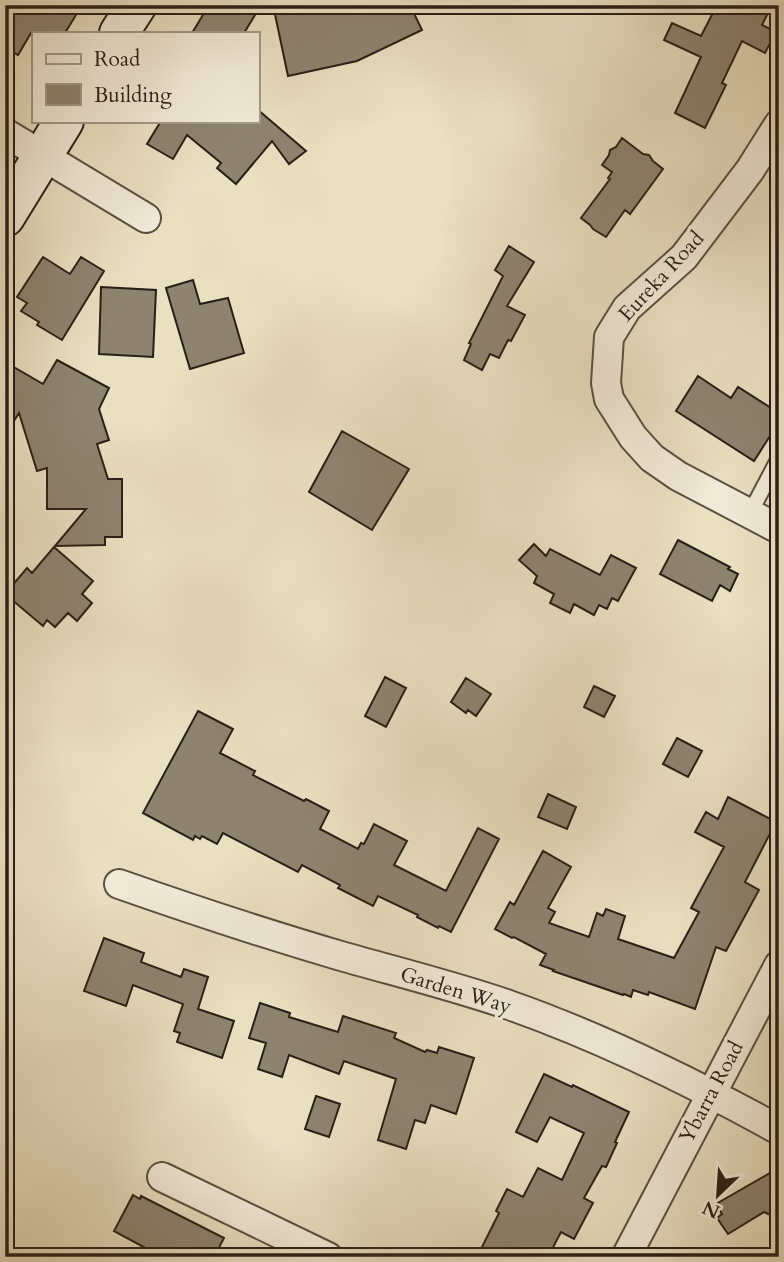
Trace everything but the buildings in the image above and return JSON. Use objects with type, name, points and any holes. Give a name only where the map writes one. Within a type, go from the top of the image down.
[{"type":"main road","points":[[120,32],[137,5]]},
{"type":"main road","points":[[5,217],[63,122]]},
{"type":"street","name":"Eureka Road","points":[[779,124],[750,170],[684,257],[632,302],[609,337],[606,383],[609,399],[633,437],[652,457],[678,476],[779,529]]},
{"type":"street","points":[[5,133],[146,218]]},
{"type":"street","name":"Garden Way","points":[[119,884],[238,925],[508,1005],[602,1042],[711,1092],[779,1130]]},
{"type":"street","name":"Ybarra Road","points":[[626,1257],[779,965]]},
{"type":"street","points":[[162,1178],[328,1257]]},
{"type":"lane","points":[[750,513],[779,458]]}]
